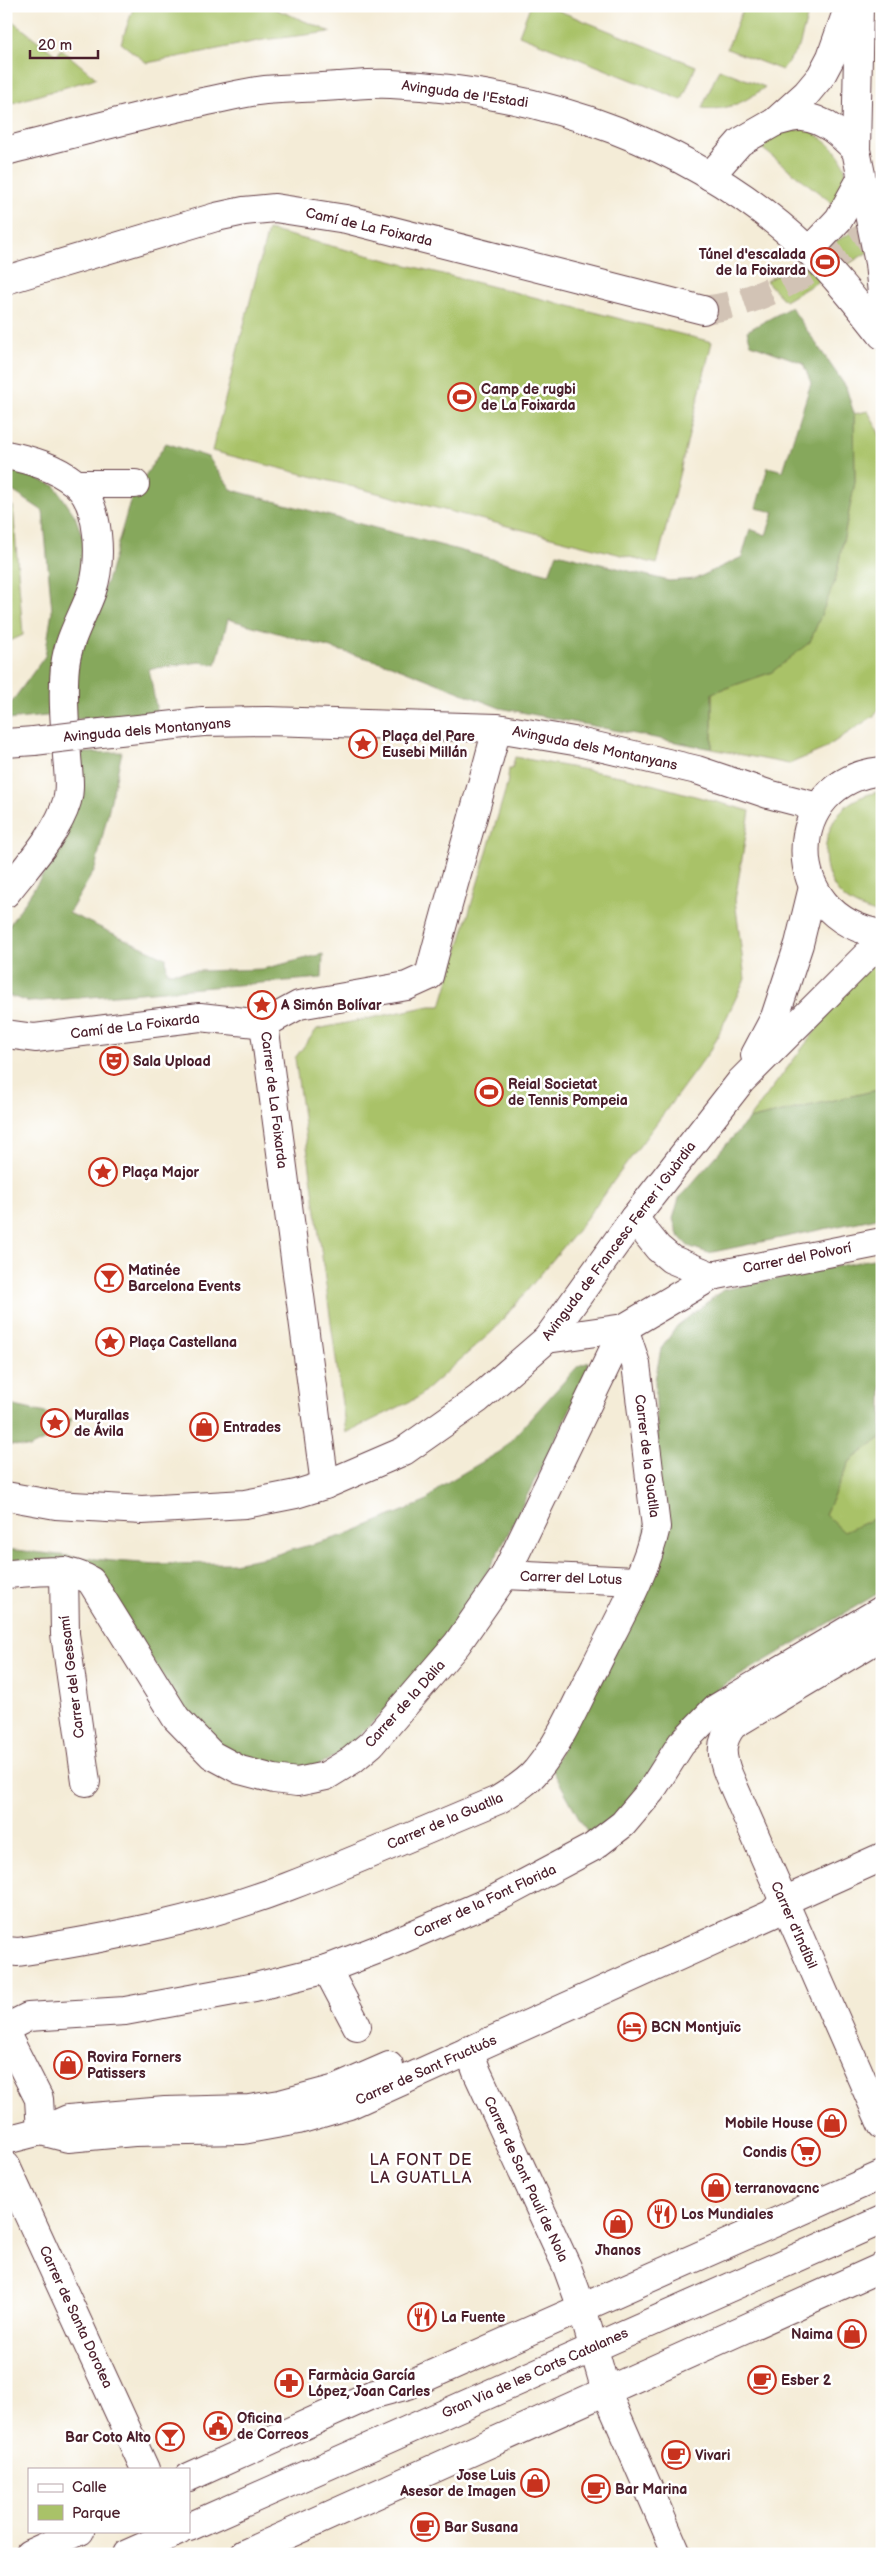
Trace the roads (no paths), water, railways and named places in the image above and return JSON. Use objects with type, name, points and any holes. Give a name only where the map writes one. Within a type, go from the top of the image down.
[{"type":"street","points":[[710,176],[740,142],[775,122],[806,94],[821,76],[831,57],[849,6]]},
{"type":"street","points":[[859,6],[856,150],[860,181],[879,263],[882,294]]},
{"type":"street","name":"Avinguda de l'Estadi","points":[[6,152],[134,116],[264,90],[390,84],[471,92],[558,110],[620,130],[665,151],[710,176],[766,214],[809,251],[848,292],[882,335]]},
{"type":"street","points":[[775,122],[802,116],[823,123],[842,135],[856,150]]},
{"type":"street","points":[[809,251],[839,219],[860,181]]},
{"type":"street","name":"Camí de La Foixarda","points":[[6,280],[216,217],[244,211],[275,208],[346,219],[703,310]]},
{"type":"street","points":[[6,454],[49,467],[77,484],[89,504],[95,520],[98,545],[92,589],[75,629],[65,664],[65,716],[69,785],[67,801],[59,819],[6,893]]},
{"type":"street","points":[[77,484],[135,484]]},
{"type":"street","name":"Avinguda dels Montanyans","points":[[6,743],[203,722],[259,721],[497,728],[574,741],[698,770],[768,794],[818,807]]},
{"type":"street","name":"Carrer de La Foixarda","points":[[325,1485],[264,1024],[299,1005],[407,986],[429,976],[475,814],[497,728]]},
{"type":"street","points":[[877,766],[848,780],[832,792],[818,807],[807,833],[805,860],[813,887],[825,906],[843,921],[864,931],[882,934]]},
{"type":"street","name":"Avinguda de Francesc Ferrer i Guàrdia","points":[[741,1081],[775,1017],[799,944],[813,887]]},
{"type":"street","name":"Avinguda de Francesc Ferrer i Guàrdia","points":[[6,1496],[56,1505],[164,1509],[245,1504],[296,1494],[325,1485],[404,1451],[478,1400],[547,1339],[634,1218],[741,1081],[882,940]]},
{"type":"street","name":"Camí de La Foixarda","points":[[6,1034],[35,1038],[200,1017],[264,1024]]},
{"type":"street","points":[[634,1218],[664,1254],[712,1276]]},
{"type":"street","name":"Carrer del Polvorí","points":[[547,1339],[624,1328],[712,1276],[882,1242]]},
{"type":"street","name":"Carrer de la Dàlia","points":[[6,1574],[64,1571],[77,1573],[91,1581],[176,1718],[200,1745],[212,1755],[240,1770],[297,1782],[326,1776],[352,1760],[371,1744],[457,1644],[505,1575],[624,1328]]},
{"type":"street","name":"Carrer de la Guatlla","points":[[6,1951],[18,1952],[112,1937],[230,1906],[286,1888],[498,1800],[531,1776],[551,1752],[651,1549],[656,1527],[636,1364],[624,1328]]},
{"type":"street","name":"Carrer del Gessamí","points":[[64,1571],[53,1638],[86,1782]]},
{"type":"street","name":"Carrer del Lotus","points":[[505,1575],[636,1581]]},
{"type":"street","name":"Carrer de la Font Florida","points":[[6,2028],[28,2017],[125,2011],[246,1988],[327,1968],[384,1947],[496,1899],[593,1847],[623,1824],[640,1806],[681,1744],[715,1709],[882,1610]]},
{"type":"street","name":"Carrer d'Indíbil","points":[[882,1636],[733,1725],[723,1741],[723,1760],[882,2125]]},
{"type":"street","name":"Carrer de Sant Fructuós","points":[[41,2131],[68,2138],[134,2132],[243,2130],[272,2126],[322,2114],[349,2105],[772,1914],[784,1901],[882,1857]]},
{"type":"street","name":"Carrer de Sant Fructuós","points":[[6,2140],[41,2131],[68,2119],[145,2113],[249,2109],[306,2098],[336,2088],[427,2050],[767,1901],[784,1901]]},
{"type":"street","points":[[327,1968],[356,2026]]},
{"type":"street","points":[[6,2034],[39,2099],[41,2131]]},
{"type":"street","name":"Carrer de Sant Paulí de Nola","points":[[470,2050],[477,2072],[568,2267],[606,2391],[677,2554]]},
{"type":"street","name":"Carrer de Santa Dorotea","points":[[6,2166],[145,2468]]},
{"type":"street","points":[[190,2477],[371,2395],[408,2385],[882,2175]]},
{"type":"street","name":"Gran Via de les Corts Catalanes","points":[[190,2527],[882,2220]]},
{"type":"street","points":[[244,2554],[280,2546],[606,2391],[882,2267]]},
{"type":"street","points":[[29,2554],[78,2532]]},
{"type":"street","points":[[127,2554],[177,2532]]},
{"type":"tunnel","points":[[703,310],[728,306],[774,289],[818,266],[882,226]]},
{"type":"place","name":"Túnel d'escalada de la Foixarda","points":[[825,262]]},
{"type":"place","name":"Camp de rugbi de La Foixarda","points":[[462,397]]},
{"type":"place","name":"Plaça del Pare Eusebi Millán","points":[[363,744]]},
{"type":"place","name":"A Simón Bolívar","points":[[262,1005]]},
{"type":"place","name":"Sala Upload","points":[[114,1061]]},
{"type":"place","name":"Reial Societat de Tennis Pompeia","points":[[489,1092]]},
{"type":"place","name":"Plaça Major","points":[[103,1172]]},
{"type":"place","name":"Matinée Barcelona Events","points":[[109,1278]]},
{"type":"place","name":"Plaça Castellana","points":[[110,1342]]},
{"type":"place","name":"Murallas de Ávila","points":[[55,1423]]},
{"type":"place","name":"Entrades","points":[[204,1427]]},
{"type":"place","name":"BCN Montjuïc","points":[[632,2027]]},
{"type":"place","name":"Rovira Forners Patissers","points":[[68,2065]]},
{"type":"place","name":"Mobile House","points":[[832,2123]]},
{"type":"place","name":"Condis","points":[[806,2152]]},
{"type":"place","name":"terranovacnc","points":[[716,2188]]},
{"type":"place","name":"Los Mundiales","points":[[662,2214]]},
{"type":"place","name":"Jhanos","points":[[618,2224]]},
{"type":"place","name":"La Fuente","points":[[422,2317]]},
{"type":"place","name":"Naima","points":[[852,2334]]},
{"type":"place","name":"Esber 2","points":[[762,2380]]},
{"type":"place","name":"Farmàcia García López, Joan Carles","points":[[289,2383]]},
{"type":"place","name":"Oficina de Correos","points":[[218,2426]]},
{"type":"place","name":"Bar Coto Alto","points":[[170,2437]]},
{"type":"place","name":"Vivari","points":[[676,2455]]},
{"type":"place","name":"Jose Luis Asesor de Imagen","points":[[535,2483]]},
{"type":"place","name":"Bar Marina","points":[[596,2489]]},
{"type":"place","name":"Bar Susana","points":[[425,2527]]},
{"type":"district","name":"LA FONT DE LA GUATLLA","points":[[421,2169]]}]
